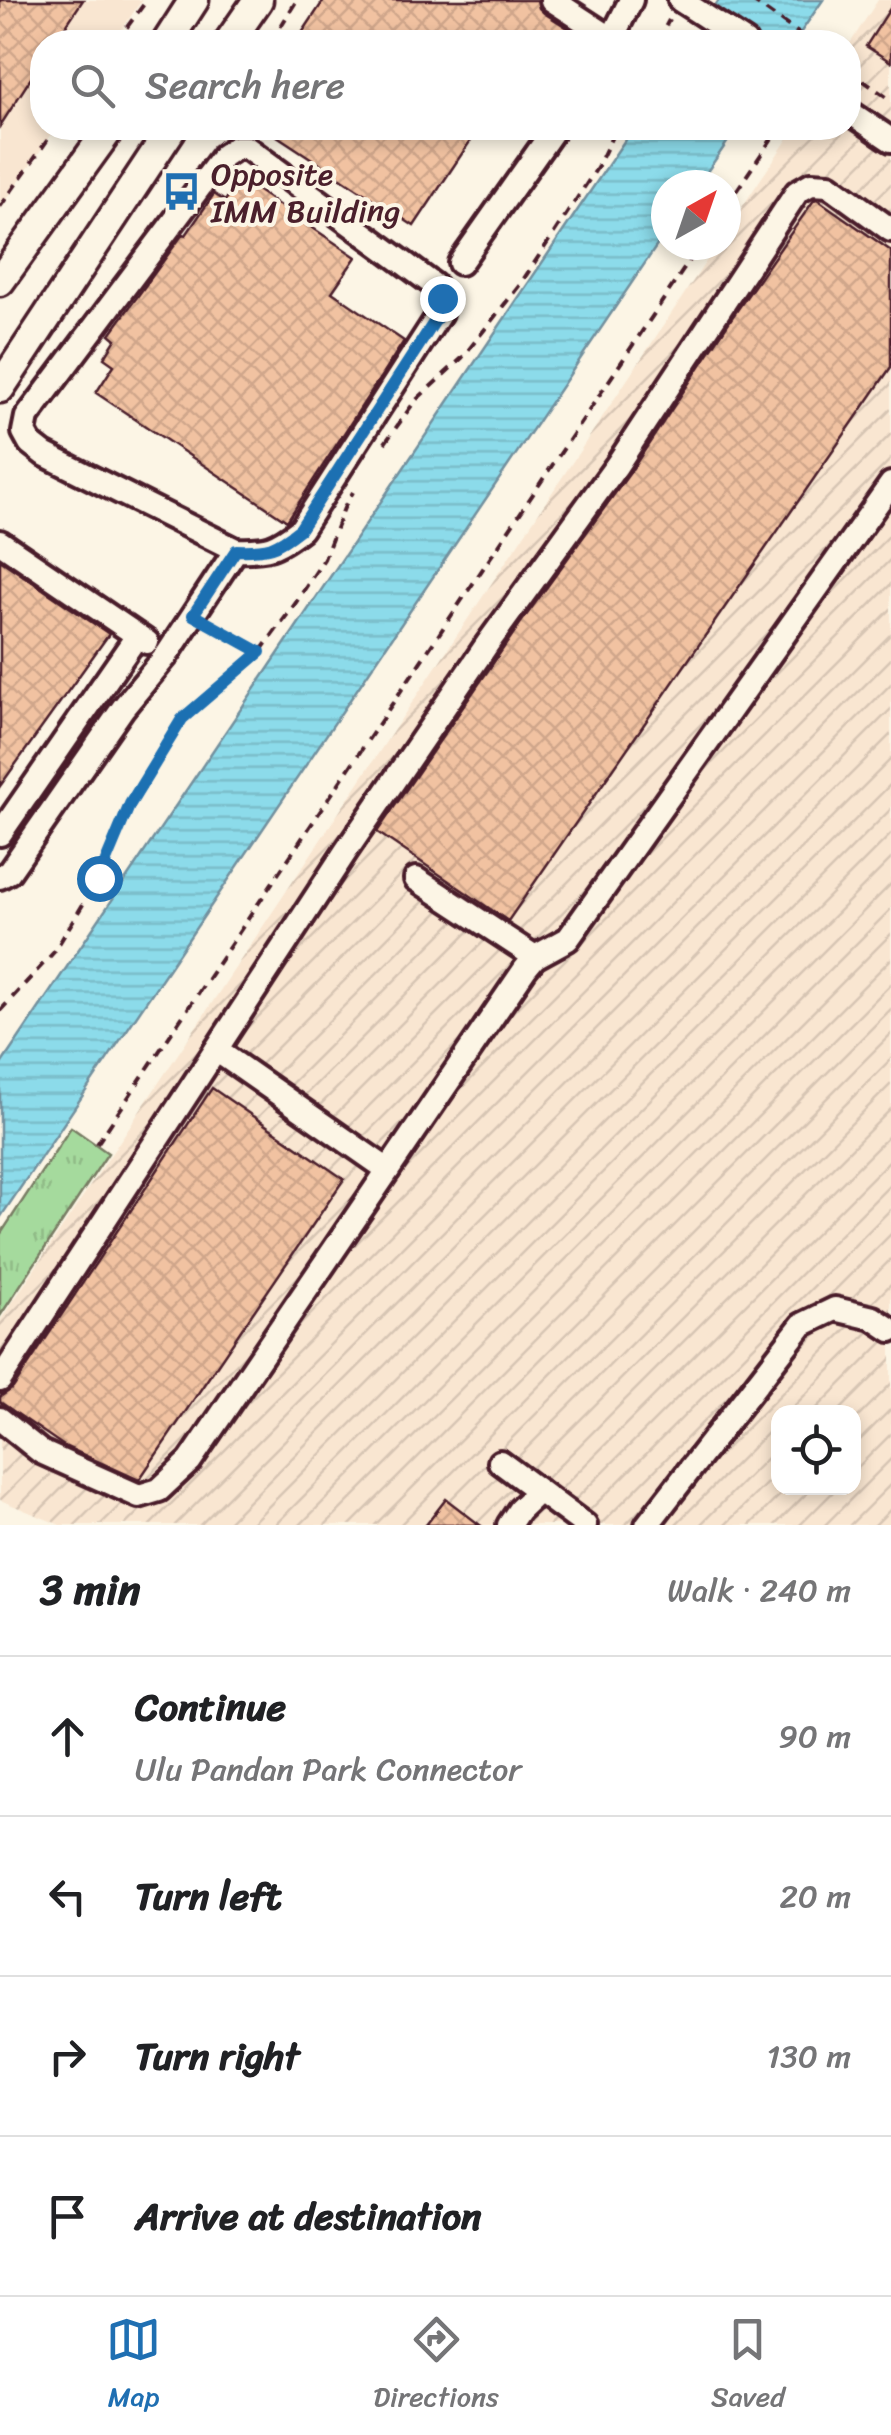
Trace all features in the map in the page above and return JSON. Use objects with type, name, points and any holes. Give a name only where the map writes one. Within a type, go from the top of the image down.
[{"type":"main road","points":[[174,30],[194,0]]},
{"type":"main road","points":[[237,30],[258,0]]},
{"type":"main road","points":[[0,281],[101,140]]},
{"type":"main road","points":[[0,388],[164,140]]},
{"type":"street","points":[[552,0],[595,30]]},
{"type":"street","points":[[616,30],[631,0]]},
{"type":"street","points":[[686,4],[726,30]]},
{"type":"street","points":[[861,120],[891,140]]},
{"type":"street","points":[[460,263],[547,140]]},
{"type":"street","points":[[235,148],[247,148],[434,285],[442,298],[440,313],[300,529],[284,542],[264,550],[236,550],[44,454],[24,432],[27,417],[223,156],[235,148]]},
{"type":"street","points":[[0,1380],[357,835],[488,643],[617,465],[797,192],[811,184],[829,185],[891,230]]},
{"type":"street","points":[[0,1419],[41,1452],[139,1496],[159,1490],[190,1461],[535,958],[568,939],[891,484]]},
{"type":"street","points":[[0,542],[166,656]]},
{"type":"street","points":[[0,877],[9,872],[124,708],[166,656],[236,550]]},
{"type":"street","points":[[0,834],[138,636]]},
{"type":"street","points":[[416,880],[535,958]]},
{"type":"street","points":[[216,1050],[388,1170]]},
{"type":"street","points":[[647,1525],[802,1326],[834,1308],[873,1318],[891,1330]]},
{"type":"street","points":[[500,1462],[585,1525]]},
{"type":"street","points":[[509,1525],[539,1491]]},
{"type":"path","points":[[125,30],[146,0]]},
{"type":"path","points":[[278,30],[297,0]]},
{"type":"path","points":[[752,0],[794,30]]},
{"type":"path","points":[[663,30],[666,25]]},
{"type":"path","points":[[861,79],[891,100]]},
{"type":"path","points":[[0,208],[48,140]]},
{"type":"path","points":[[376,454],[415,402],[462,358],[518,286],[597,168],[610,140]]},
{"type":"path","points":[[741,184],[770,140]]},
{"type":"path","points":[[97,1144],[690,260]]},
{"type":"path","points":[[0,1011],[54,952],[99,878],[130,804],[182,719],[260,652],[324,559],[359,480]]},
{"type":"path","points":[[193,615],[260,652]]},
{"type":"shaded area","points":[[0,0],[142,0],[121,30],[30,30],[30,140],[48,140],[0,209]]},
{"type":"shaded area","points":[[878,0],[891,0],[891,1525],[60,1525],[0,1500],[0,1321],[707,260],[741,260],[741,209],[787,140],[861,140],[859,30]]},
{"type":"green space","points":[[71,1127],[108,1153],[0,1316],[0,1235]]},
{"type":"water","points":[[719,0],[823,0],[802,30],[699,30]]},
{"type":"water","points":[[625,140],[729,140],[708,170],[651,170],[651,254],[0,1218],[0,1066]]},
{"type":"building","points":[[0,0],[83,0],[63,30],[30,30],[30,80],[0,126]]},
{"type":"building","points":[[324,0],[537,0],[544,13],[571,30],[304,30]]},
{"type":"building","points":[[891,7],[891,62],[866,46]]},
{"type":"building","points":[[283,140],[471,140],[414,226]]},
{"type":"building","points":[[240,179],[356,257],[332,292],[404,341],[287,521],[96,393],[114,365],[104,358],[116,339],[110,334],[214,194],[225,201]]},
{"type":"building","points":[[817,199],[891,251],[891,367],[508,921],[377,832]]},
{"type":"building","points":[[0,560],[109,634],[0,786]]},
{"type":"building","points":[[212,1088],[344,1179],[139,1480],[64,1446],[0,1402],[0,1397],[13,1388]]},
{"type":"building","points":[[446,1499],[480,1525],[426,1525]]},
{"type":"place","name":"Opposite IMM Building","points":[[181,192]]},
{"type":"route","points":[[99,878],[130,804],[182,719],[260,652],[193,615],[236,550],[264,550],[284,542],[300,529],[440,313],[442,298]]}]
